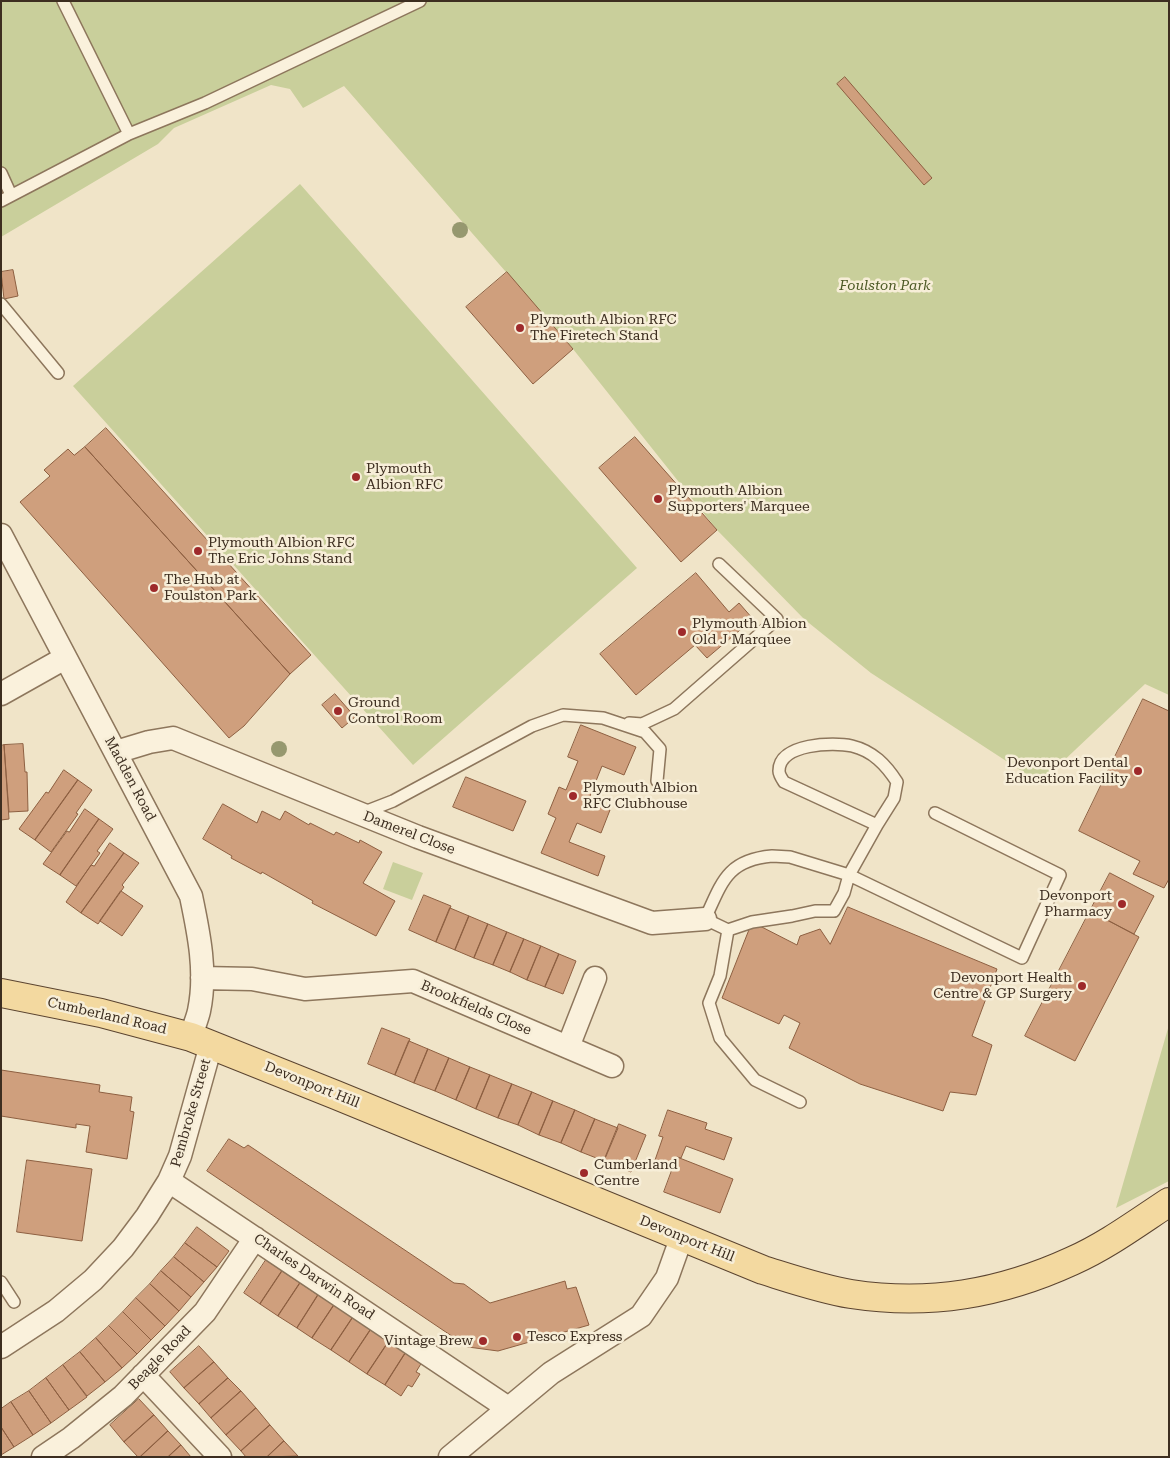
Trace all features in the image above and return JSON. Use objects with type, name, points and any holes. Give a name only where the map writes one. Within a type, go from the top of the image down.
[{"type":"main road","name":"Cumberland Road","points":[[1,993],[101,1013],[201,1041]]},
{"type":"main road","name":"Devonport Hill","points":[[201,1041],[763,1270],[850,1294],[908,1299],[961,1296],[984,1292],[1072,1261],[1109,1241],[1169,1202]]},
{"type":"street","name":"Madden Road","points":[[1,535],[191,896],[200,938],[202,978],[199,1011],[201,1041]]},
{"type":"street","points":[[1,694],[65,658]]},
{"type":"street","name":"Damerel Close","points":[[116,752],[149,742],[173,738],[428,841],[652,923],[705,919]]},
{"type":"street","name":"Brookfields Close","points":[[202,978],[252,979],[304,989],[412,982],[612,1066]]},
{"type":"street","points":[[568,1047],[595,978]]},
{"type":"street","name":"Pembroke Street","points":[[1,1347],[56,1311],[93,1280],[123,1248],[147,1216],[169,1181],[180,1156],[201,1041]]},
{"type":"street","name":"Charles Darwin Road","points":[[169,1181],[508,1408]]},
{"type":"street","points":[[450,1457],[550,1373],[641,1316],[667,1278],[682,1236]]},
{"type":"street","name":"Beagle Road","points":[[43,1457],[71,1438],[123,1396],[205,1312],[255,1238]]},
{"type":"street","points":[[143,1375],[220,1457]]},
{"type":"lane","points":[[63,1],[129,134]]},
{"type":"lane","points":[[1,173],[6,198],[129,134],[205,103],[420,1]]},
{"type":"lane","points":[[1,304],[58,373]]},
{"type":"lane","points":[[615,722],[642,724],[674,710],[777,619],[719,564]]},
{"type":"lane","points":[[360,814],[393,801],[532,726],[564,716],[603,718],[645,732],[660,749],[657,781]]},
{"type":"lane","points":[[877,824],[784,782],[779,772],[783,759],[793,750],[829,744],[853,746],[872,755],[887,766],[897,782],[894,798],[877,824],[849,875],[844,893],[834,911],[815,911],[752,922],[728,930],[705,919],[723,879],[736,867],[754,858],[790,857],[849,875],[1022,958],[1060,875],[936,813]]},
{"type":"lane","points":[[728,930],[720,976],[709,1003],[720,1038],[755,1080],[800,1102]]},
{"type":"lane","points":[[1,1282],[14,1302]]},
{"type":"green space","name":"Foulston Park","points":[[1,1],[1169,1],[1169,695],[1145,684],[1040,783],[871,673],[804,619],[717,530],[573,349],[344,86],[303,108],[290,89],[271,85],[174,128],[158,144],[1,237]]},
{"type":"green space","name":"Plymouth Albion RFC","points":[[300,184],[637,568],[413,765],[73,386]]},
{"type":"green space","points":[[393,862],[423,873],[412,900],[383,889]]},
{"type":"green space","points":[[1169,1025],[1169,1181],[1116,1208]]},
{"type":"building","points":[[845,77],[932,178],[924,185],[837,84]]},
{"type":"building","points":[[13,270],[18,296],[4,299],[1,272]]},
{"type":"building","name":"Plymouth Albion RFC The Firetech Stand","points":[[507,272],[573,349],[533,384],[466,307]]},
{"type":"building","name":"Plymouth Albion RFC The Eric Johns Stand","points":[[106,428],[311,655],[290,674],[85,447]]},
{"type":"building","name":"Plymouth Albion Supporters' Marquee","points":[[635,437],[717,530],[681,562],[599,468]]},
{"type":"building","name":"The Hub at Foulston Park","points":[[85,447],[290,674],[244,726],[229,738],[20,502],[50,476],[44,470],[68,449],[74,455]]},
{"type":"building","name":"Plymouth Albion Old J Marquee","points":[[696,573],[729,612],[739,603],[753,619],[707,658],[695,645],[636,695],[600,654]]},
{"type":"building","name":"Ground Control Room","points":[[335,694],[355,717],[342,728],[322,705]]},
{"type":"building","name":"Devonport Dental Education Facility","points":[[1143,699],[1169,711],[1169,879],[1164,888],[1133,874],[1140,861],[1079,831]]},
{"type":"building","name":"Plymouth Albion RFC Clubhouse","points":[[581,725],[636,747],[624,775],[602,766],[588,801],[610,810],[601,833],[577,823],[569,842],[605,856],[598,876],[541,853],[556,818],[548,814],[559,787],[566,790],[578,761],[568,757]]},
{"type":"building","points":[[23,744],[25,772],[27,772],[28,811],[9,812],[4,745]]},
{"type":"building","points":[[4,745],[9,819],[1,820],[1,746]]},
{"type":"building","points":[[64,770],[78,780],[35,840],[19,829]]},
{"type":"building","points":[[466,777],[526,801],[513,831],[453,807]]},
{"type":"building","points":[[78,780],[92,790],[76,813],[78,814],[51,852],[35,840]]},
{"type":"building","points":[[223,804],[257,823],[262,811],[280,820],[285,811],[309,825],[310,823],[334,835],[336,832],[359,843],[360,840],[382,852],[363,883],[395,901],[376,936],[312,903],[313,901],[262,872],[261,874],[231,858],[232,856],[203,839]]},
{"type":"building","points":[[85,809],[99,819],[60,875],[43,864]]},
{"type":"building","points":[[99,819],[113,829],[97,851],[100,853],[76,886],[60,875]]},
{"type":"building","points":[[110,843],[124,853],[81,913],[66,902],[91,865],[94,866]]},
{"type":"building","points":[[124,853],[139,863],[122,885],[124,887],[98,924],[81,913]]},
{"type":"building","name":"Devonport Pharmacy","points":[[1110,873],[1154,896],[1134,934],[1090,911]]},
{"type":"building","points":[[121,891],[143,906],[122,936],[100,921]]},
{"type":"building","points":[[424,895],[451,906],[436,942],[409,930]]},
{"type":"building","points":[[848,907],[997,969],[972,1036],[992,1045],[976,1095],[950,1092],[943,1111],[860,1084],[789,1048],[800,1023],[784,1015],[779,1024],[722,998],[752,922],[797,945],[800,936],[820,929],[830,944]]},
{"type":"building","points":[[450,908],[469,916],[455,950],[436,942]]},
{"type":"building","name":"Devonport Health Centre & GP Surgery","points":[[1090,911],[1139,937],[1075,1061],[1025,1036]]},
{"type":"building","points":[[469,916],[488,924],[474,958],[455,950]]},
{"type":"building","points":[[488,924],[507,932],[493,965],[474,958]]},
{"type":"building","points":[[507,932],[524,939],[510,972],[493,965]]},
{"type":"building","points":[[524,939],[541,946],[527,980],[510,972]]},
{"type":"building","points":[[541,946],[559,954],[545,987],[527,980]]},
{"type":"building","points":[[559,954],[576,961],[563,994],[545,987]]},
{"type":"building","points":[[382,1028],[410,1039],[395,1075],[368,1064]]},
{"type":"building","points":[[409,1041],[428,1049],[414,1083],[395,1075]]},
{"type":"building","points":[[428,1049],[449,1058],[435,1091],[414,1083]]},
{"type":"building","points":[[449,1058],[470,1067],[456,1100],[435,1091]]},
{"type":"building","points":[[470,1067],[490,1075],[476,1109],[456,1100]]},
{"type":"building","points":[[1,1070],[100,1085],[99,1092],[132,1097],[130,1111],[134,1112],[127,1159],[86,1152],[90,1126],[76,1124],[76,1128],[1,1116]]},
{"type":"building","points":[[490,1075],[512,1084],[498,1118],[476,1109]]},
{"type":"building","points":[[512,1084],[532,1092],[518,1125],[498,1118]]},
{"type":"building","points":[[532,1092],[553,1101],[539,1135],[518,1125]]},
{"type":"building","points":[[553,1101],[575,1110],[561,1143],[539,1135]]},
{"type":"building","points":[[575,1110],[595,1119],[581,1152],[561,1143]]},
{"type":"building","points":[[668,1110],[707,1123],[705,1129],[732,1138],[724,1160],[686,1146],[681,1158],[677,1157],[672,1169],[654,1163],[663,1137],[659,1136]]},
{"type":"building","points":[[595,1119],[618,1128],[604,1161],[581,1152]]},
{"type":"building","points":[[619,1124],[646,1135],[631,1172],[604,1161]]},
{"type":"building","points":[[229,1139],[244,1148],[248,1145],[454,1283],[464,1284],[490,1303],[565,1281],[567,1289],[576,1287],[589,1325],[498,1351],[468,1347],[207,1171]]},
{"type":"building","points":[[677,1157],[733,1179],[720,1213],[664,1192]]},
{"type":"building","points":[[27,1160],[92,1169],[82,1241],[17,1232]]},
{"type":"building","points":[[197,1227],[229,1251],[217,1267],[185,1243]]},
{"type":"building","points":[[185,1243],[217,1267],[204,1282],[174,1257]]},
{"type":"building","points":[[174,1257],[204,1282],[191,1297],[161,1271]]},
{"type":"building","points":[[266,1260],[282,1271],[260,1304],[244,1293]]},
{"type":"building","points":[[161,1271],[191,1297],[179,1311],[150,1284]]},
{"type":"building","points":[[282,1271],[300,1283],[278,1316],[260,1304]]},
{"type":"building","points":[[300,1283],[318,1295],[297,1328],[278,1316]]},
{"type":"building","points":[[150,1284],[179,1311],[165,1326],[136,1298]]},
{"type":"building","points":[[318,1295],[334,1305],[312,1338],[297,1328]]},
{"type":"building","points":[[136,1298],[165,1326],[151,1340],[123,1312]]},
{"type":"building","points":[[334,1305],[353,1317],[331,1350],[312,1338]]},
{"type":"building","points":[[123,1312],[151,1340],[137,1354],[109,1326]]},
{"type":"building","points":[[353,1317],[371,1329],[349,1362],[331,1350]]},
{"type":"building","points":[[109,1326],[137,1354],[122,1368],[96,1338]]},
{"type":"building","points":[[371,1329],[389,1341],[367,1374],[349,1362]]},
{"type":"building","points":[[96,1338],[122,1368],[105,1382],[80,1352]]},
{"type":"building","points":[[389,1341],[406,1352],[385,1385],[367,1374]]},
{"type":"building","points":[[199,1346],[214,1362],[184,1388],[170,1372]]},
{"type":"building","points":[[80,1352],[105,1382],[87,1396],[63,1365]]},
{"type":"building","points":[[406,1352],[422,1362],[416,1372],[420,1374],[412,1387],[408,1385],[401,1396],[385,1385]]},
{"type":"building","points":[[214,1362],[228,1378],[199,1404],[184,1388]]},
{"type":"building","points":[[63,1365],[87,1397],[69,1410],[46,1378]]},
{"type":"building","points":[[46,1378],[69,1410],[51,1423],[29,1391]]},
{"type":"building","points":[[228,1378],[241,1391],[211,1418],[199,1404]]},
{"type":"building","points":[[29,1391],[51,1423],[33,1435],[11,1402]]},
{"type":"building","points":[[241,1391],[256,1408],[226,1435],[211,1418]]},
{"type":"building","points":[[139,1399],[154,1415],[124,1442],[110,1425]]},
{"type":"building","points":[[11,1402],[33,1435],[14,1447],[1,1427],[1,1409]]},
{"type":"building","points":[[256,1408],[270,1425],[241,1451],[226,1435]]},
{"type":"building","points":[[154,1415],[168,1431],[138,1457],[124,1442]]},
{"type":"building","points":[[270,1425],[284,1441],[267,1457],[246,1457],[241,1451]]},
{"type":"building","points":[[1,1427],[14,1447],[1,1455]]},
{"type":"building","points":[[168,1431],[181,1445],[168,1457],[140,1457]]},
{"type":"building","points":[[284,1441],[298,1456],[267,1457]]},
{"type":"building","points":[[181,1445],[191,1457],[168,1457]]},
{"type":"place","name":"Plymouth Albion RFC The Firetech Stand","points":[[520,328]]},
{"type":"place","name":"Plymouth Albion RFC","points":[[356,477]]},
{"type":"place","name":"Plymouth Albion Supporters' Marquee","points":[[658,499]]},
{"type":"place","name":"Plymouth Albion RFC The Eric Johns Stand","points":[[198,551]]},
{"type":"place","name":"The Hub at Foulston Park","points":[[154,588]]},
{"type":"place","name":"Plymouth Albion Old J Marquee","points":[[682,632]]},
{"type":"place","name":"Ground Control Room","points":[[338,711]]},
{"type":"place","name":"Devonport Dental Education Facility","points":[[1138,771]]},
{"type":"place","name":"Plymouth Albion RFC Clubhouse","points":[[573,796]]},
{"type":"place","name":"Devonport Pharmacy","points":[[1122,904]]},
{"type":"place","name":"Devonport Health Centre & GP Surgery","points":[[1082,986]]},
{"type":"place","name":"Cumberland Centre","points":[[584,1173]]},
{"type":"place","name":"Tesco Express","points":[[517,1337]]},
{"type":"place","name":"Vintage Brew","points":[[483,1341]]}]
